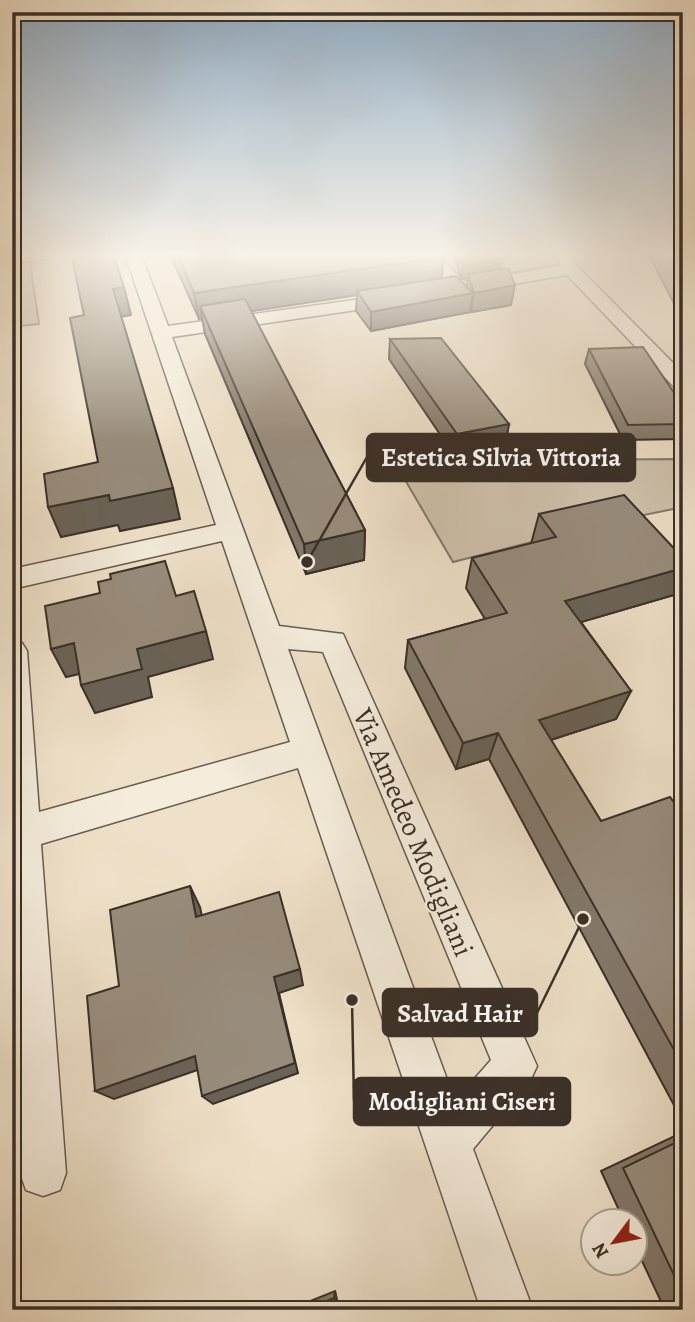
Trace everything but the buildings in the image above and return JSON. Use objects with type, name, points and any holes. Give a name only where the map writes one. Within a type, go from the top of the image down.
[{"type":"street","points":[[156,316],[266,636],[507,1310]]},
{"type":"street","points":[[162,333],[278,316]]},
{"type":"street","points":[[618,316],[683,385]]},
{"type":"street","points":[[12,579],[229,531]]},
{"type":"street","name":"Via Amedeo Modigliani","points":[[266,636],[333,642],[515,1066],[448,1143]]},
{"type":"street","points":[[12,651],[43,1172]]},
{"type":"street","points":[[23,834],[307,751]]},
{"type":"shaded area","points":[[12,316],[38,316],[39,324],[12,327]]},
{"type":"shaded area","points":[[683,459],[683,507],[610,522],[453,562],[394,461]]},
{"type":"place","name":"Estetica Silvia Vittoria","points":[[307,562]]},
{"type":"place","name":"Salvad Hair","points":[[583,919]]},
{"type":"place","name":"Modigliani Ciseri","points":[[352,1000]]}]
